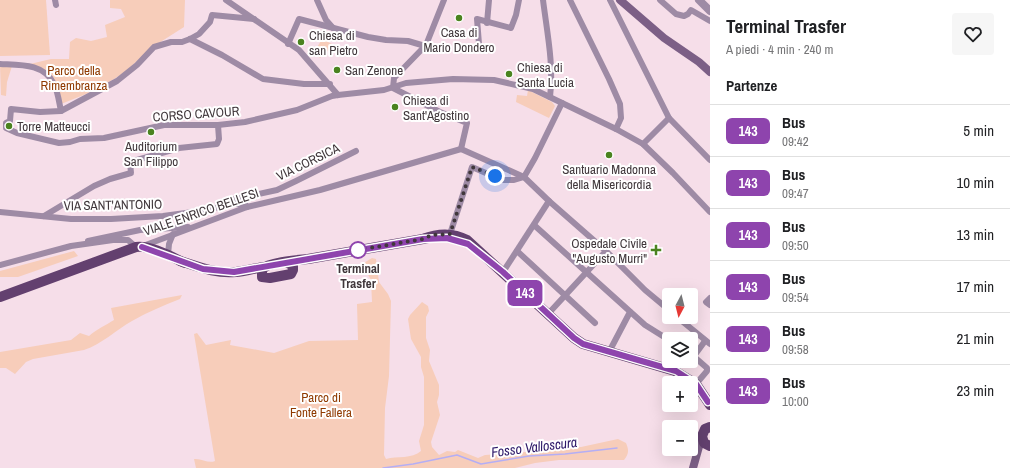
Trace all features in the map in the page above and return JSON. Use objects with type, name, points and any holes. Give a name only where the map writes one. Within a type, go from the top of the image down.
[{"type":"main road","points":[[620,0],[664,38],[699,62],[710,72]]},
{"type":"main road","points":[[423,239],[432,235],[450,234],[460,236],[467,240],[574,338],[583,344],[676,371],[684,376]]},
{"type":"main road","points":[[143,248],[168,258],[218,272],[263,272],[286,262],[423,239],[447,238],[468,244],[490,261]]},
{"type":"main road","points":[[143,248],[168,255],[186,263]]},
{"type":"main road","name":"VIALE ENRICO BELLESI","points":[[0,297],[143,248]]},
{"type":"main road","points":[[263,272],[270,278],[291,274],[308,259]]},
{"type":"main road","points":[[286,262],[294,266],[291,274]]},
{"type":"main road","points":[[698,387],[709,405]]},
{"type":"main road","points":[[698,450],[704,431],[710,426]]},
{"type":"main road","points":[[702,436],[703,441],[709,446]]},
{"type":"main road","points":[[698,453],[703,447],[709,446]]},
{"type":"main road","points":[[693,468],[696,456]]},
{"type":"street","points":[[226,0],[288,44],[299,50],[338,95]]},
{"type":"street","points":[[317,0],[326,20],[334,28]]},
{"type":"street","points":[[444,0],[425,46],[394,78],[393,88],[440,112],[467,123],[461,149],[524,177],[662,304]]},
{"type":"street","points":[[487,23],[489,0]]},
{"type":"street","points":[[479,44],[477,19],[487,23],[511,28],[516,15],[518,0]]},
{"type":"street","points":[[543,0],[550,60],[550,97]]},
{"type":"street","points":[[570,0],[609,78],[620,104],[621,118],[616,129]]},
{"type":"street","points":[[610,0],[669,118],[710,160]]},
{"type":"street","points":[[660,0],[676,14],[684,16],[691,10],[710,21]]},
{"type":"street","points":[[699,0],[710,11]]},
{"type":"street","points":[[0,64],[30,67],[44,72],[54,84],[61,111],[117,82],[137,65],[154,47],[170,42],[182,42],[199,34],[210,22],[212,15],[254,19]]},
{"type":"street","points":[[288,44],[299,19],[368,37],[408,41],[425,46]]},
{"type":"street","points":[[190,39],[222,54],[263,79],[304,84],[330,84]]},
{"type":"street","name":"CORSO CAVOUR","points":[[61,111],[40,112],[11,109],[10,121],[6,123],[6,128],[18,133],[59,142],[104,138],[164,125],[218,125],[268,118],[297,110],[332,96],[393,88],[406,83],[453,79],[494,80],[533,89],[616,129],[642,144],[673,173],[710,212]]},
{"type":"street","points":[[450,234],[472,167],[502,180],[514,180],[524,177],[536,158],[562,103]]},
{"type":"street","points":[[642,144],[669,118]]},
{"type":"street","points":[[44,216],[94,186],[110,179],[131,173],[130,162],[179,148],[217,144],[219,140],[218,125]]},
{"type":"street","name":"VIALE ENRICO BELLESI","points":[[143,248],[173,234],[247,207],[327,188],[461,149]]},
{"type":"street","name":"VIA CORSICA","points":[[230,205],[226,201],[277,190],[356,151]]},
{"type":"street","points":[[503,272],[549,201]]},
{"type":"street","points":[[230,205],[245,204],[247,207]]},
{"type":"street","name":"VIA SANT'ANTONIO","points":[[0,212],[71,219],[118,219],[163,216],[230,205]]},
{"type":"street","points":[[534,225],[645,325],[662,336]]},
{"type":"street","points":[[0,265],[95,238],[140,230],[192,227]]},
{"type":"street","points":[[168,255],[169,244],[173,234]]},
{"type":"street","points":[[71,246],[124,239],[143,248]]},
{"type":"street","points":[[517,251],[595,323]]},
{"type":"street","points":[[548,314],[606,251]]},
{"type":"street","points":[[609,352],[630,312]]},
{"type":"street","points":[[686,324],[708,342],[698,350]]},
{"type":"street","points":[[698,360],[707,368],[707,371],[698,382]]},
{"type":"green space","points":[[0,0],[46,0],[50,55],[0,56]]},
{"type":"green space","name":"Parco della Rimembranza","points":[[110,0],[185,0],[184,27],[151,48],[125,72],[114,79],[86,94],[61,104],[55,84],[30,64],[51,59],[69,59],[70,42],[76,38],[91,41],[107,37],[105,25],[125,17],[121,9],[110,8]]},
{"type":"green space","points":[[324,36],[329,38],[328,42],[334,45],[320,58],[314,52]]},
{"type":"green space","points":[[0,65],[12,66],[7,82],[6,96],[1,95]]},
{"type":"green space","points":[[528,90],[552,102],[555,106],[549,118],[516,102],[517,95],[527,96]]},
{"type":"green space","points":[[74,251],[78,256],[18,277],[0,277],[0,271]]},
{"type":"green space","name":"Parco di Fonte Fallera","points":[[372,258],[376,259],[379,282],[388,294],[391,301],[389,376],[385,408],[384,455],[386,459],[409,456],[417,454],[421,451],[419,441],[424,425],[424,377],[421,367],[421,357],[411,339],[408,319],[422,302],[428,306],[429,311],[426,317],[426,338],[430,350],[429,361],[439,385],[437,402],[440,415],[431,442],[432,447],[439,455],[447,451],[455,452],[458,450],[478,458],[485,455],[555,450],[565,447],[581,447],[618,439],[626,443],[628,448],[628,454],[624,460],[559,460],[535,463],[515,468],[196,468],[194,459],[210,462],[215,461],[194,334],[197,333],[206,345],[231,340],[230,345],[274,353],[309,341],[358,340],[357,304],[372,302],[371,280],[362,264]]},
{"type":"green space","points":[[182,295],[180,299],[138,318],[103,341],[84,350],[33,359],[26,362],[15,374],[6,368],[0,368],[0,352],[71,340],[80,333],[89,336],[114,320],[111,308]]},
{"type":"waterway","name":"Fosso Valloscura","points":[[383,468],[413,464],[457,455],[481,464],[529,456],[565,454],[617,448]]},
{"type":"bus line","name":"143","points":[[142,247],[168,255],[203,269],[218,272],[238,272],[423,239],[447,238],[457,240],[468,244],[490,261],[574,338],[583,344],[676,371],[696,384],[708,402]]},
{"type":"place","name":"Casa di Mario Dondero","points":[[459,18]]},
{"type":"place","name":"Chiesa di san Pietro","points":[[301,42]]},
{"type":"place","name":"San Zenone","points":[[337,70]]},
{"type":"place","name":"Chiesa di Santa Lucia","points":[[509,74]]},
{"type":"place","name":"Chiesa di Sant'Agostino","points":[[395,107]]},
{"type":"place","name":"Torre Matteucci","points":[[9,126]]},
{"type":"place","name":"Auditorium San Filippo","points":[[151,132]]},
{"type":"place","name":"Santuario Madonna della Misericordia","points":[[609,155]]},
{"type":"place","name":"Terminal Trasfer","points":[[358,250]]},
{"type":"place","name":"Ospedale Civile \"Augusto Murri\"","points":[[656,250]]},
{"type":"route","points":[[358,250],[423,239],[432,235],[443,233],[450,234],[472,167],[495,176]]}]
